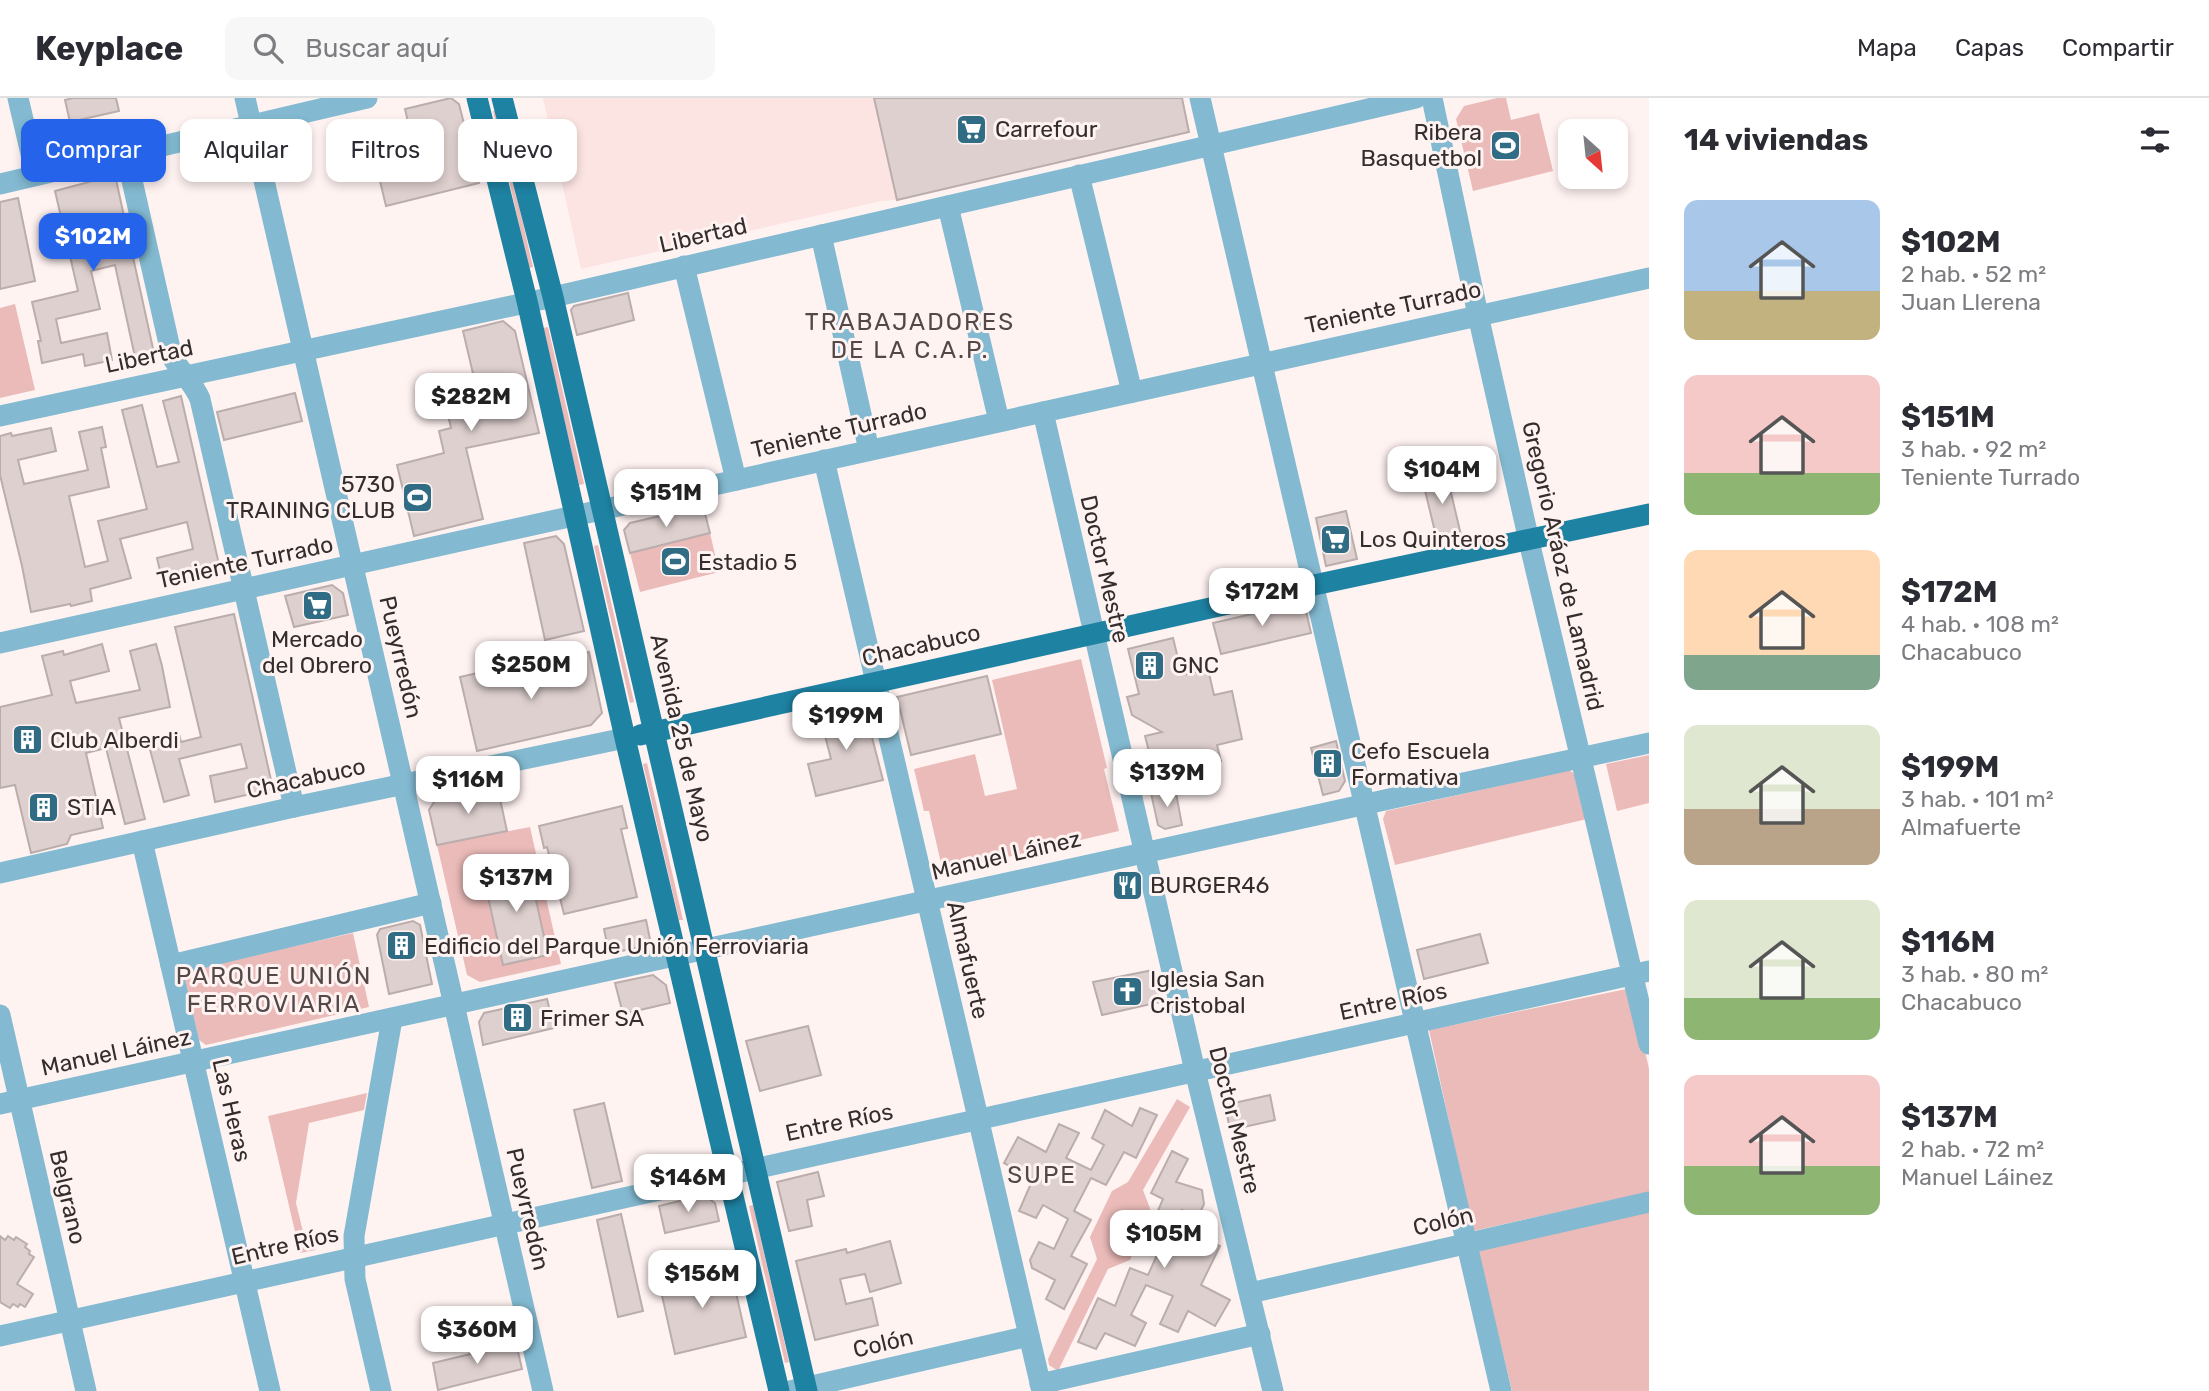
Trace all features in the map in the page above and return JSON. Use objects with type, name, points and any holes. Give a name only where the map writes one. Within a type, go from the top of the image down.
[{"type":"main road","points":[[477,98],[527,301],[625,738],[779,1391]]},
{"type":"main road","name":"Avenida 25 de Mayo","points":[[502,98],[553,297],[756,1167],[801,1390]]},
{"type":"main road","name":"Chacabuco","points":[[625,738],[1314,585],[1649,514]]},
{"type":"street","points":[[18,98],[23,119]]},
{"type":"street","name":"Pueyrredón","points":[[246,98],[251,119]]},
{"type":"street","points":[[278,119],[367,98]]},
{"type":"street","points":[[1200,98],[1500,1391]]},
{"type":"street","name":"Libertad","points":[[0,416],[553,297],[1416,98]]},
{"type":"street","name":"Gregorio Aráoz de Lamadrid","points":[[1432,98],[1478,316],[1581,757],[1641,973],[1649,1044]]},
{"type":"street","points":[[1079,175],[1132,392]]},
{"type":"street","points":[[0,184],[21,179]]},
{"type":"street","points":[[132,182],[172,357],[200,399],[294,807]]},
{"type":"street","name":"Pueyrredón","points":[[265,182],[543,1391]]},
{"type":"street","points":[[948,206],[999,421]]},
{"type":"street","points":[[821,235],[869,450]]},
{"type":"street","points":[[684,266],[736,480]]},
{"type":"street","name":"Teniente Turrado","points":[[0,643],[1649,278]]},
{"type":"street","name":"Doctor Mestre","points":[[1042,412],[1195,1071],[1273,1391]]},
{"type":"street","name":"Almafuerte","points":[[824,460],[1041,1387]]},
{"type":"street","name":"Chacabuco","points":[[0,873],[294,807],[625,738]]},
{"type":"street","name":"Manuel Láinez","points":[[9,1102],[1144,851],[1649,743]]},
{"type":"street","name":"Las Heras","points":[[142,841],[270,1391]]},
{"type":"street","points":[[171,965],[431,903]]},
{"type":"street","name":"Entre Ríos","points":[[0,1336],[1641,973]]},
{"type":"street","name":"Belgrano","points":[[0,1015],[9,1102],[70,1320],[86,1391]]},
{"type":"street","points":[[381,1391],[355,1279],[354,1236],[392,1019]]},
{"type":"street","name":"Colón","points":[[1250,1293],[1649,1202]]},
{"type":"street","points":[[1041,1387],[1260,1334]]},
{"type":"street","name":"Colón","points":[[801,1390],[1029,1336]]},
{"type":"shaded area","points":[[543,98],[1182,98],[1189,132],[897,200],[882,201],[581,269],[562,182],[577,182],[577,119],[548,119]]},
{"type":"shaded area","name":"Ribera Basquetbol","points":[[1506,98],[1511,120],[1539,113],[1553,171],[1473,191],[1456,119],[1464,106]]},
{"type":"shaded area","points":[[497,110],[499,119],[495,119],[493,111]]},
{"type":"shaded area","points":[[509,182],[514,182],[533,267],[529,268]]},
{"type":"shaded area","points":[[15,304],[35,390],[0,398],[0,308]]},
{"type":"shaded area","points":[[548,327],[584,484],[579,485],[543,328]]},
{"type":"shaded area","name":"Estadio 5","points":[[710,533],[719,572],[640,592],[630,553]]},
{"type":"shaded area","points":[[598,545],[634,702],[630,703],[594,546]]},
{"type":"shaded area","points":[[1081,659],[1119,831],[943,872],[929,811],[924,811],[914,769],[975,754],[985,796],[1017,789],[992,680]]},
{"type":"shaded area","points":[[1649,755],[1649,803],[1617,811],[1606,764]]},
{"type":"shaded area","points":[[647,763],[683,920],[679,920],[643,764]]},
{"type":"shaded area","points":[[1569,770],[1576,775],[1587,819],[1395,865],[1383,819],[1386,811]]},
{"type":"shaded area","points":[[530,827],[561,964],[480,982],[467,975],[437,845]]},
{"type":"shaded area","points":[[353,933],[369,1007],[206,1045],[199,1040],[184,979],[191,969]]},
{"type":"shaded area","points":[[1631,988],[1649,1069],[1649,1192],[1473,1231],[1429,1030]]},
{"type":"shaded area","points":[[367,1093],[364,1110],[309,1123],[296,1203],[305,1240],[316,1250],[300,1253],[268,1116]]},
{"type":"shaded area","points":[[1177,1099],[1190,1107],[1143,1190],[1151,1211],[1130,1260],[1108,1269],[1058,1371],[1049,1365],[1048,1359],[1097,1259],[1090,1237],[1112,1191],[1128,1182]]},
{"type":"shaded area","points":[[753,1205],[789,1362],[785,1363],[749,1206]]},
{"type":"shaded area","points":[[1649,1212],[1649,1391],[1512,1391],[1478,1251]]},
{"type":"building","points":[[116,98],[119,111],[83,119],[69,119],[65,100]]},
{"type":"building","points":[[451,98],[459,104],[463,119],[458,119],[458,182],[479,183],[386,206],[380,182],[444,182],[444,119],[407,119],[405,109]]},
{"type":"building","name":"Carrefour","points":[[874,98],[1182,98],[1189,132],[897,200]]},
{"type":"building","points":[[89,182],[117,182],[154,353],[135,357],[115,265],[91,271],[100,309],[56,319],[61,343],[107,333],[112,360],[85,366],[83,354],[42,363],[38,341],[41,341],[32,302],[78,291],[55,191]]},
{"type":"building","points":[[18,198],[35,281],[0,289],[0,202]]},
{"type":"building","points":[[628,293],[634,320],[577,335],[571,310],[574,306]]},
{"type":"building","points":[[503,321],[515,331],[539,433],[466,448],[483,519],[414,536],[397,465],[444,453],[439,431],[451,428],[446,406],[479,399],[463,331]]},
{"type":"building","points":[[295,393],[302,421],[224,440],[217,412]]},
{"type":"building","points":[[181,396],[220,569],[163,584],[157,558],[193,549],[187,522],[120,539],[131,578],[90,589],[92,601],[31,612],[0,475],[0,436],[51,428],[56,451],[18,460],[24,484],[88,470],[79,432],[102,427],[106,447],[101,448],[109,487],[69,496],[85,567],[108,561],[98,521],[147,509],[122,410],[142,405],[157,467],[179,462],[163,401]]},
{"type":"building","points":[[1446,472],[1461,535],[1437,540],[1422,478]]},
{"type":"building","points":[[703,506],[710,533],[630,553],[624,530],[630,523]]},
{"type":"building","name":"Los Quinteros","points":[[1346,511],[1357,559],[1326,566],[1316,518]]},
{"type":"building","points":[[556,536],[564,544],[584,631],[545,640],[524,543]]},
{"type":"building","name":"Mercado del Obrero","points":[[332,585],[343,593],[348,615],[294,627],[285,596]]},
{"type":"building","points":[[1304,602],[1311,633],[1221,654],[1213,623]]},
{"type":"building","points":[[234,614],[273,789],[215,802],[210,776],[247,768],[241,744],[179,759],[189,795],[164,802],[148,742],[179,734],[181,742],[201,737],[175,627]]},
{"type":"building","points":[[1173,638],[1182,675],[1208,669],[1214,695],[1232,691],[1242,739],[1217,745],[1221,761],[1174,772],[1169,755],[1151,759],[1145,736],[1162,732],[1132,715],[1127,697],[1139,694],[1128,649]]},
{"type":"building","points":[[102,644],[109,671],[70,681],[76,703],[140,690],[130,651],[156,644],[162,666],[170,707],[119,718],[145,819],[125,824],[106,748],[86,753],[103,828],[71,835],[67,844],[31,853],[15,785],[0,788],[0,707],[52,695],[42,656],[63,651],[64,655]]},
{"type":"building","points":[[589,652],[602,713],[591,725],[477,751],[460,677],[521,663],[522,668]]},
{"type":"building","points":[[987,676],[1001,734],[911,755],[897,697]]},
{"type":"building","points":[[854,704],[865,710],[883,780],[816,796],[808,764],[831,759],[819,712]]},
{"type":"building","name":"Cefo Escuela Formativa","points":[[1336,741],[1345,781],[1339,791],[1323,795],[1311,748]]},
{"type":"building","points":[[497,785],[507,831],[437,845],[429,810],[436,799]]},
{"type":"building","points":[[1175,788],[1182,825],[1165,829],[1158,825],[1151,793]]},
{"type":"building","points":[[622,806],[627,828],[621,829],[637,897],[564,914],[539,826]]},
{"type":"building","points":[[528,863],[548,955],[503,965],[483,874]]},
{"type":"building","points":[[646,920],[651,944],[609,954],[604,929]]},
{"type":"building","name":"Edificio del Parque Unión Ferroviaria","points":[[413,921],[420,925],[432,984],[389,994],[377,935],[380,929]]},
{"type":"building","points":[[1480,934],[1488,963],[1424,979],[1417,950]]},
{"type":"building","name":"Iglesia San Cristobal","points":[[1153,970],[1160,1002],[1102,1015],[1093,982]]},
{"type":"building","points":[[653,975],[666,985],[670,1003],[623,1014],[615,983]]},
{"type":"building","name":"Frimer SA","points":[[547,999],[554,1028],[483,1045],[479,1022],[484,1013]]},
{"type":"building","points":[[808,1026],[821,1075],[760,1091],[746,1041]]},
{"type":"building","points":[[1270,1095],[1275,1120],[1230,1130],[1225,1105]]},
{"type":"building","points":[[604,1103],[622,1181],[592,1188],[574,1110]]},
{"type":"building","points":[[1140,1108],[1157,1115],[1136,1158],[1124,1152],[1106,1185],[1091,1178],[1074,1211],[1091,1220],[1071,1256],[1087,1264],[1064,1309],[1046,1299],[1055,1280],[1032,1268],[1030,1260],[1039,1242],[1054,1249],[1068,1219],[1043,1205],[1036,1218],[1019,1211],[1033,1179],[1004,1163],[1018,1137],[1046,1152],[1059,1124],[1079,1133],[1066,1158],[1091,1170],[1104,1145],[1092,1138],[1105,1110],[1132,1126]]},
{"type":"building","points":[[1172,1151],[1188,1159],[1176,1182],[1202,1190],[1204,1204],[1198,1217],[1182,1210],[1169,1236],[1195,1248],[1200,1238],[1220,1246],[1201,1285],[1230,1300],[1215,1326],[1188,1311],[1178,1332],[1160,1324],[1173,1296],[1146,1285],[1131,1315],[1146,1323],[1135,1346],[1105,1333],[1096,1349],[1078,1342],[1098,1298],[1115,1306],[1130,1268],[1148,1275],[1163,1242],[1148,1234],[1163,1199],[1151,1193]]},
{"type":"building","points":[[818,1172],[824,1196],[807,1200],[812,1226],[789,1231],[777,1182]]},
{"type":"building","points":[[704,1195],[715,1203],[719,1221],[665,1233],[659,1206]]},
{"type":"building","points":[[621,1214],[643,1311],[618,1317],[597,1220]]},
{"type":"building","points":[[0,1236],[5,1240],[8,1236],[14,1240],[16,1237],[27,1244],[25,1247],[34,1257],[17,1284],[33,1294],[25,1307],[13,1304],[10,1308],[0,1302]]},
{"type":"building","points":[[890,1241],[901,1283],[870,1292],[865,1274],[840,1279],[846,1304],[872,1298],[878,1325],[815,1340],[796,1261],[846,1249],[847,1253]]},
{"type":"building","points":[[730,1266],[746,1337],[675,1354],[659,1282]]},
{"type":"building","points":[[516,1343],[522,1369],[438,1390],[433,1363]]},
{"type":"place","name":"Carrefour","points":[[972,129]]},
{"type":"place","name":"Ribera Basquetbol","points":[[1505,145]]},
{"type":"place","name":"5730 TRAINING CLUB","points":[[418,497]]},
{"type":"place","name":"Los Quinteros","points":[[1336,539]]},
{"type":"place","name":"Estadio 5","points":[[675,562]]},
{"type":"place","name":"Mercado del Obrero","points":[[317,605]]},
{"type":"place","name":"GNC","points":[[1149,665]]},
{"type":"place","name":"Club Alberdi","points":[[27,740]]},
{"type":"place","name":"Cefo Escuela Formativa","points":[[1328,764]]},
{"type":"place","name":"STIA","points":[[44,807]]},
{"type":"place","name":"BURGER46","points":[[1127,885]]},
{"type":"place","name":"Edificio del Parque Unión Ferroviaria","points":[[401,946]]},
{"type":"place","name":"Iglesia San Cristobal","points":[[1127,992]]},
{"type":"place","name":"Frimer SA","points":[[517,1018]]},
{"type":"district","name":"TRABAJADORES DE LA C.A.P.","points":[[910,336]]},
{"type":"district","name":"PARQUE UNIÓN FERROVIARIA","points":[[274,990]]},
{"type":"district","name":"SUPE","points":[[1042,1175]]}]
